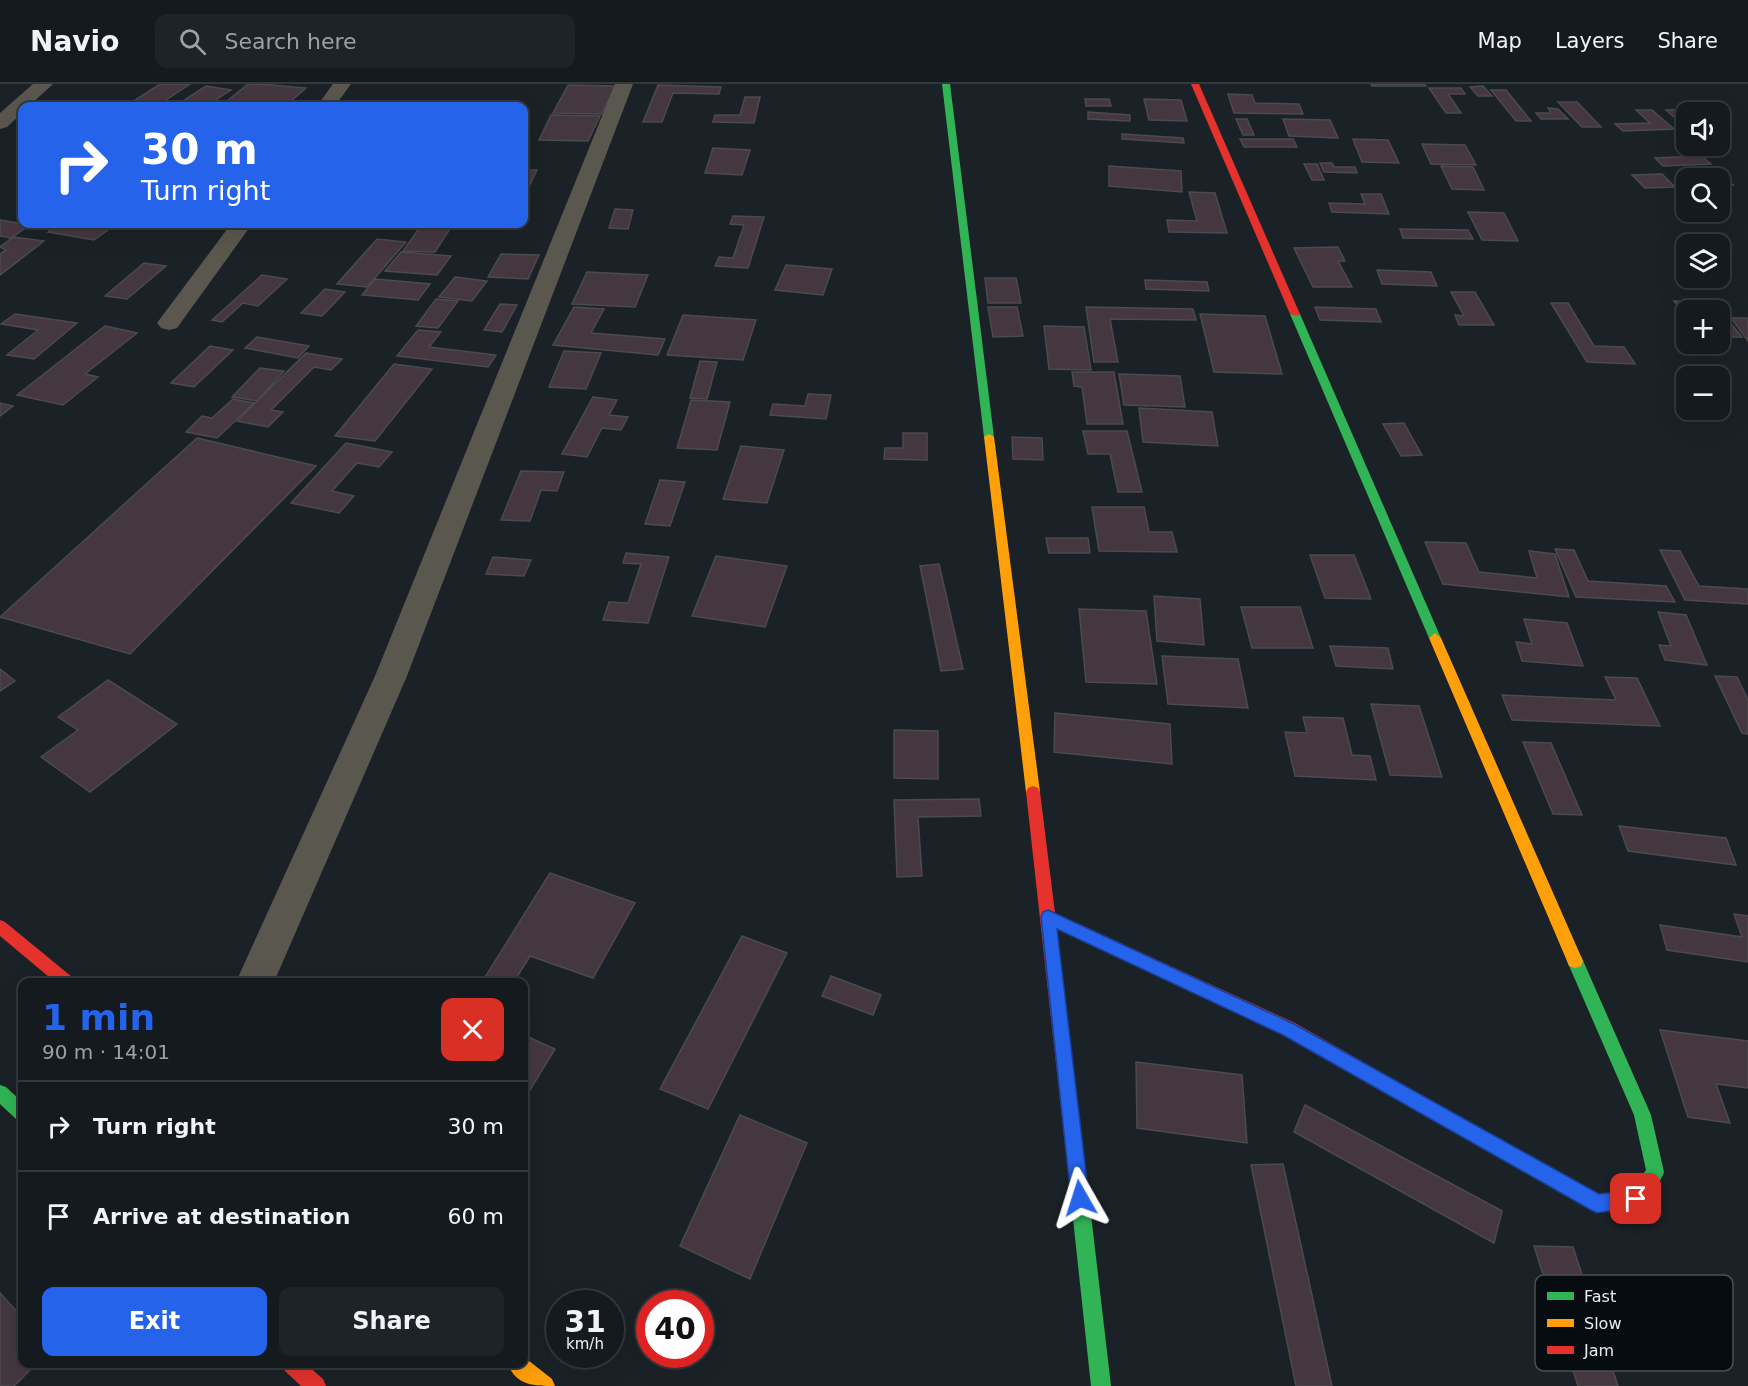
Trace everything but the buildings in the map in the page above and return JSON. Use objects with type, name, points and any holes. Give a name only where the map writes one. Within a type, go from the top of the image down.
[{"type":"street","points":[[24,102],[44,84]]},
{"type":"street","points":[[329,102],[342,84]]},
{"type":"street","points":[[257,978],[391,676],[624,84]]},
{"type":"street","points":[[946,84],[1048,917],[1101,1386]]},
{"type":"street","points":[[1048,917],[1288,1029],[1597,1204],[1636,1199],[1655,1172],[1642,1114],[1195,84]]},
{"type":"street","points":[[0,123],[18,107]]},
{"type":"street","points":[[169,323],[238,228]]},
{"type":"street","points":[[0,927],[61,978]]},
{"type":"street","points":[[0,1093],[18,1109]]},
{"type":"street","points":[[296,1368],[316,1386]]},
{"type":"street","points":[[523,1368],[545,1386]]},
{"type":"traffic: fast","points":[[946,84],[989,437]]},
{"type":"traffic: fast","points":[[1295,314],[1435,638]]},
{"type":"traffic: fast","points":[[1394,1089],[1597,1204],[1636,1199],[1655,1172],[1642,1115],[1575,961]]},
{"type":"traffic: fast","points":[[0,1093],[18,1109]]},
{"type":"traffic: fast","points":[[1076,1163],[1101,1386]]},
{"type":"traffic: slow","points":[[989,437],[1033,792]]},
{"type":"traffic: slow","points":[[1435,638],[1575,961]]},
{"type":"traffic: slow","points":[[523,1368],[545,1386]]},
{"type":"traffic: jam","points":[[1195,84],[1295,314]]},
{"type":"traffic: jam","points":[[1033,792],[1076,1163]]},
{"type":"traffic: jam","points":[[1048,917],[1289,1029],[1394,1089]]},
{"type":"traffic: jam","points":[[0,927],[61,978]]},
{"type":"traffic: jam","points":[[296,1368],[316,1386]]},
{"type":"route","points":[[1080,1198],[1048,917],[1288,1029],[1597,1204],[1636,1199]]}]
